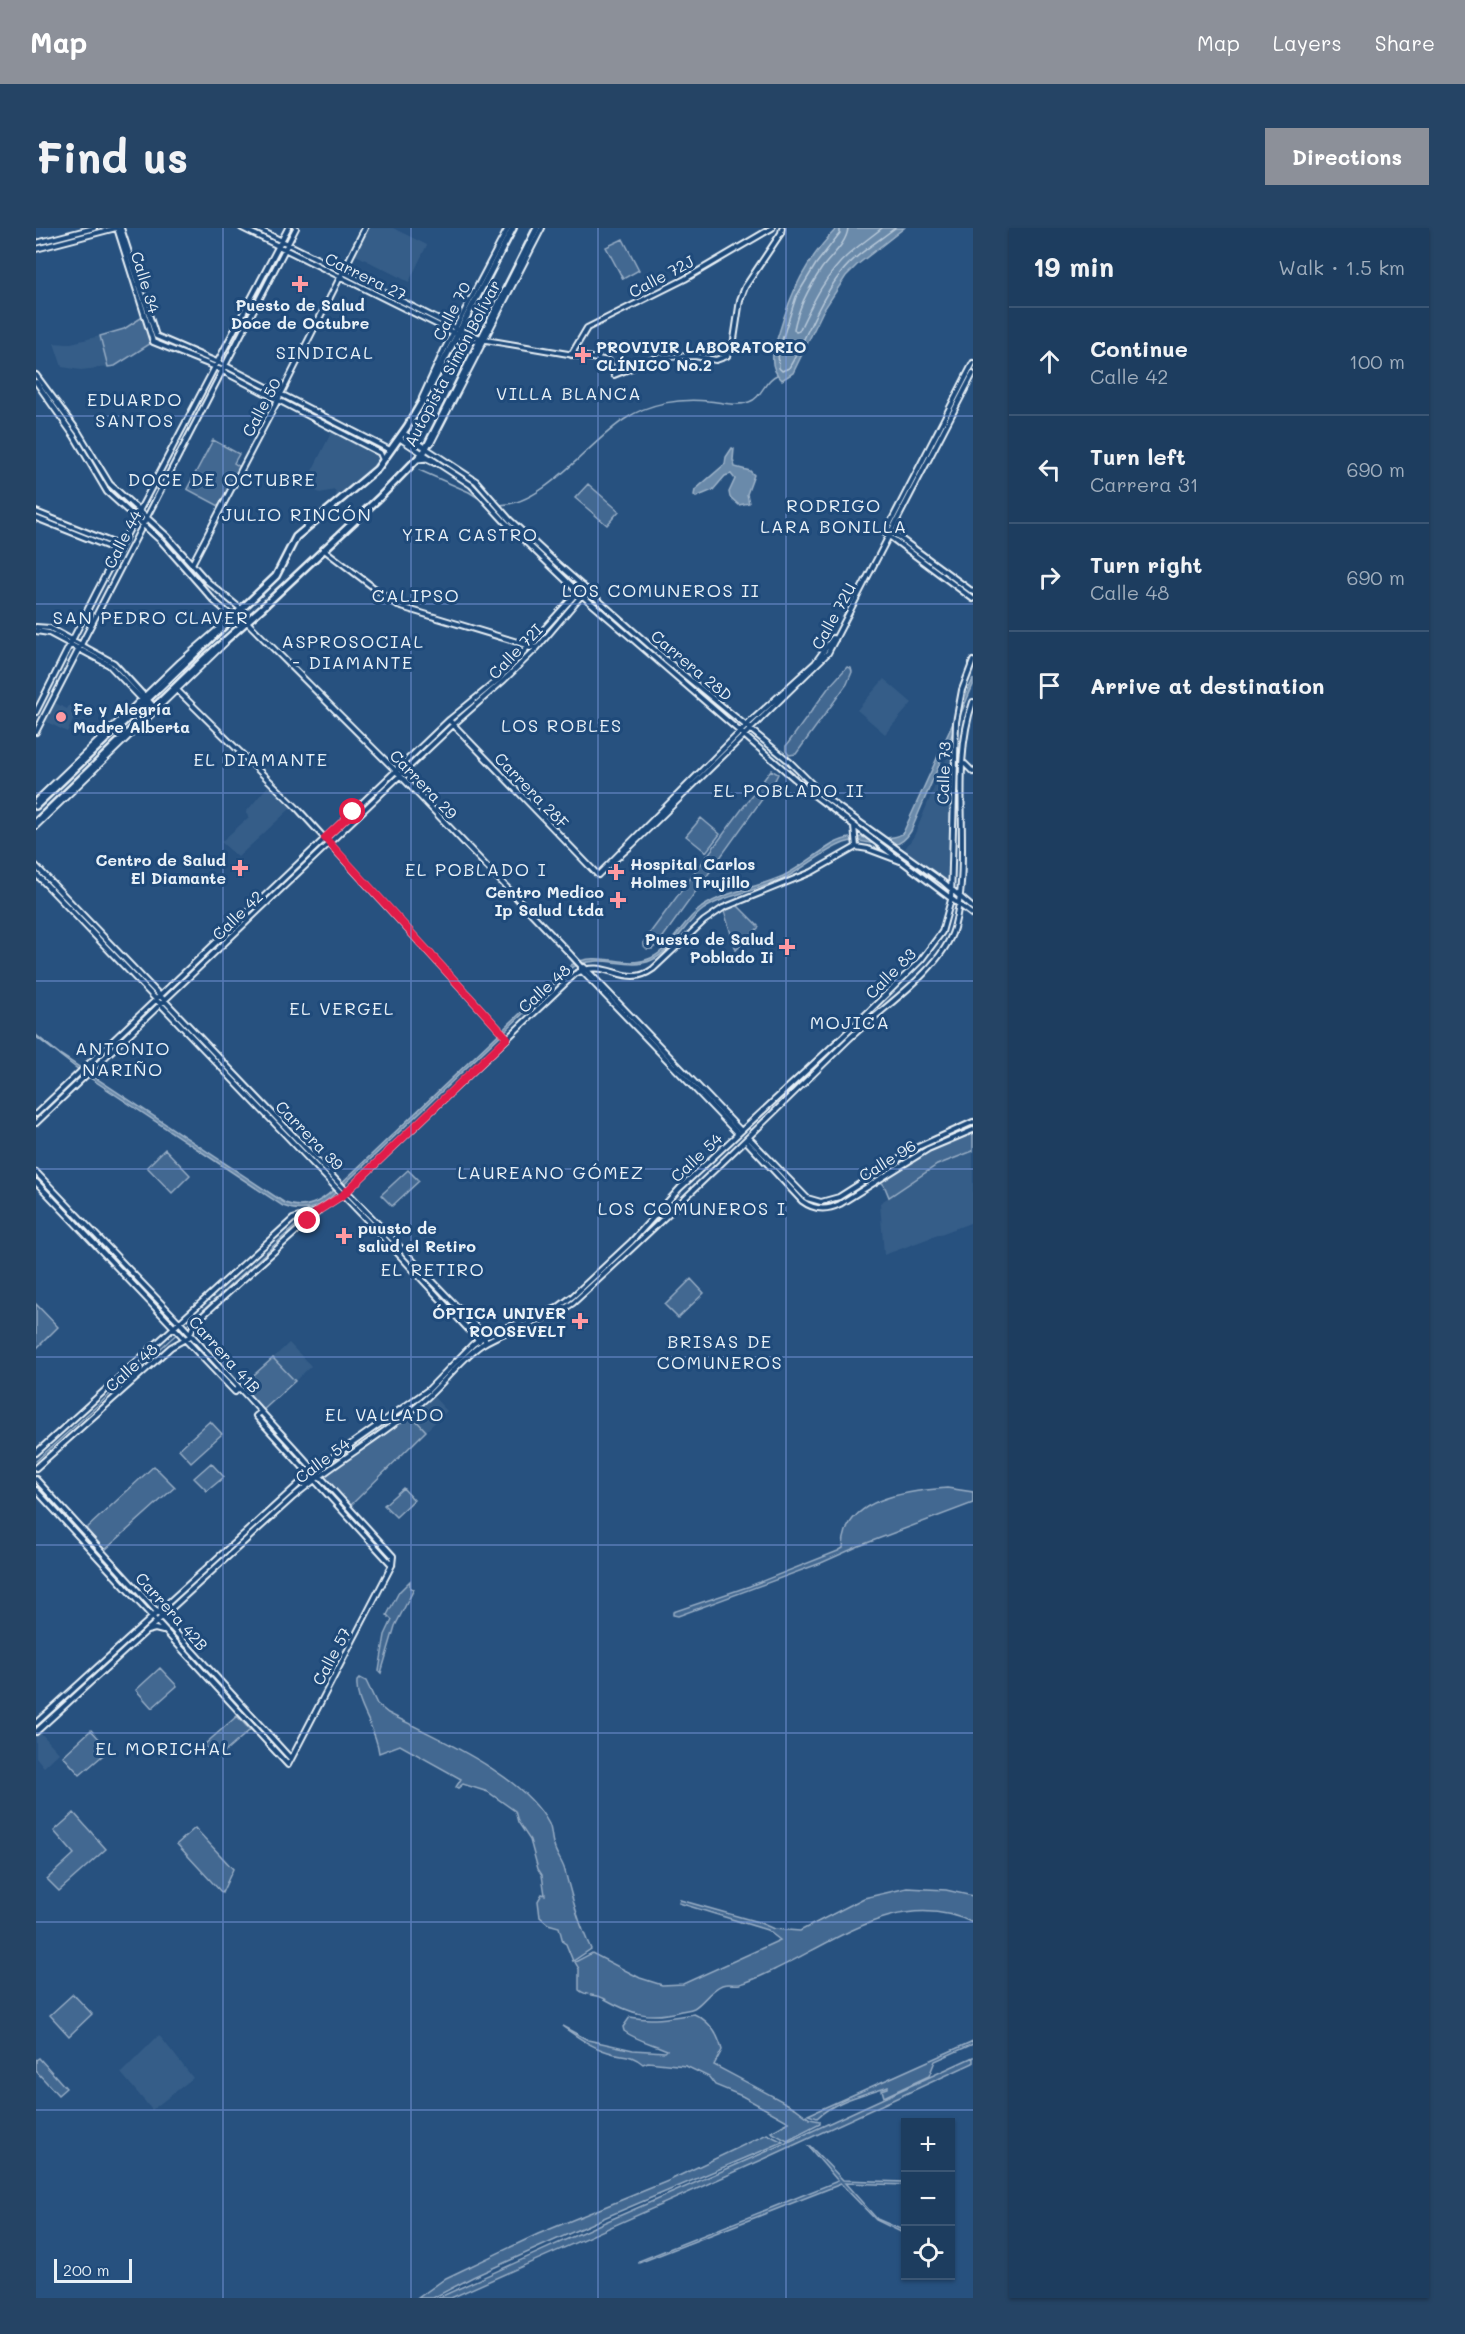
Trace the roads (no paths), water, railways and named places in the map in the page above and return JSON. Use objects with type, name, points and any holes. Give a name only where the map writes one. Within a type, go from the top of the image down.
[{"type":"highway","name":"Autopista Simón Bolívar","points":[[36,806],[144,699],[280,571],[292,544],[300,533],[355,489],[382,463],[419,406],[513,228]]},
{"type":"highway","name":"Autopista Simón Bolívar","points":[[36,822],[425,450],[484,340],[488,325],[516,274],[537,228]]},
{"type":"highway","points":[[466,310],[474,303],[475,291]]},
{"type":"highway","points":[[488,325],[496,320],[497,307]]},
{"type":"highway","points":[[412,464],[423,458],[435,462]]},
{"type":"street","points":[[36,243],[94,228]]},
{"type":"street","points":[[36,249],[116,228]]},
{"type":"street","name":"Calle 34","points":[[116,228],[153,342],[214,367]]},
{"type":"street","name":"Calle 34","points":[[121,228],[156,336],[217,362]]},
{"type":"street","name":"Carrera 27","points":[[242,228],[457,331],[484,340],[609,361],[614,375],[659,357],[695,356],[716,360],[726,356],[733,346],[740,300],[745,286],[781,233],[782,228]]},
{"type":"street","name":"Carrera 27","points":[[256,228],[457,331]]},
{"type":"street","name":"Calle 44","points":[[36,712],[288,228]]},
{"type":"street","name":"Calle 44","points":[[36,732],[296,228]]},
{"type":"street","name":"Calle 50","points":[[192,564],[365,228]]},
{"type":"street","name":"Calle 70","points":[[457,331],[508,228]]},
{"type":"street","points":[[484,340],[496,320],[516,274],[542,228]]},
{"type":"street","name":"Calle 72J","points":[[571,355],[587,328],[687,278],[772,228]]},
{"type":"street","points":[[217,362],[380,453],[383,457],[382,463]]},
{"type":"street","name":"Calle 72U","points":[[599,874],[815,663],[834,639],[973,363]]},
{"type":"street","points":[[214,367],[390,450]]},
{"type":"street","name":"Calle 72U","points":[[888,532],[973,374]]},
{"type":"street","name":"Carrera 29","points":[[36,375],[79,434],[106,479],[146,516],[207,581],[240,609],[247,622],[400,775],[740,1132]]},
{"type":"street","name":"Carrera 29","points":[[36,382],[78,441],[106,492],[161,541],[206,593],[232,616],[247,622]]},
{"type":"street","points":[[425,450],[435,437],[452,401]]},
{"type":"street","name":"Carrera 28D","points":[[401,436],[440,456],[476,481],[503,512],[585,587],[665,659],[790,762],[826,798],[952,889],[973,908]]},
{"type":"street","points":[[435,437],[433,446],[440,456]]},
{"type":"street","name":"Carrera 28D","points":[[425,450],[435,462],[479,492],[495,511],[580,593],[811,793],[921,878],[972,914]]},
{"type":"street","points":[[36,512],[121,546]]},
{"type":"street","points":[[36,518],[118,551]]},
{"type":"street","points":[[888,532],[973,591]]},
{"type":"street","points":[[888,532],[973,598]]},
{"type":"street","points":[[113,549],[116,544]]},
{"type":"street","points":[[323,549],[398,606],[531,644],[537,648]]},
{"type":"street","name":"Calle 72I","points":[[453,724],[504,681],[537,648],[585,587]]},
{"type":"street","name":"Calle 72I","points":[[449,720],[499,679],[580,593]]},
{"type":"street","points":[[36,629],[50,628],[112,667],[154,709],[177,690],[190,675]]},
{"type":"street","name":"Calle 73","points":[[952,889],[958,705],[973,661]]},
{"type":"street","points":[[177,690],[330,843],[506,1037]]},
{"type":"street","name":"Calle 73","points":[[960,896],[966,728],[973,702]]},
{"type":"street","name":"Calle 42","points":[[36,1114],[449,720]]},
{"type":"street","name":"Carrera 28F","points":[[449,720],[599,874]]},
{"type":"street","points":[[36,801],[121,723]]},
{"type":"street","points":[[36,826],[141,723]]},
{"type":"street","name":"Calle 42","points":[[36,1123],[453,724]]},
{"type":"street","points":[[964,763],[973,772]]},
{"type":"street","points":[[954,800],[959,805],[963,802]]},
{"type":"street","points":[[953,816],[959,812],[963,819]]},
{"type":"street","points":[[854,826],[855,845]]},
{"type":"street","name":"Carrera 28D","points":[[855,845],[904,863]]},
{"type":"street","name":"Calle 48","points":[[38,1467],[171,1347],[185,1338],[199,1319],[318,1211],[348,1189],[582,967],[604,969],[629,976],[643,975],[653,969],[704,921],[723,908],[812,872],[855,845]]},
{"type":"street","name":"Carrera 39","points":[[36,866],[158,997]]},
{"type":"street","name":"Carrera 39","points":[[36,874],[163,1002],[335,1182],[342,1194],[478,1341]]},
{"type":"street","name":"Calle 83","points":[[740,1132],[841,1039],[926,954],[945,926],[952,889]]},
{"type":"street","name":"Calle 83","points":[[748,1139],[853,1035],[923,974],[950,937],[957,916],[960,896]]},
{"type":"street","points":[[957,916],[962,912],[972,914]]},
{"type":"street","points":[[926,954],[926,962],[933,962]]},
{"type":"street","points":[[916,965],[923,966],[923,974]]},
{"type":"street","points":[[794,1080],[794,1086],[798,1088],[802,1086]]},
{"type":"street","points":[[783,1090],[790,1090],[792,1096]]},
{"type":"street","name":"Calle 96","points":[[748,1139],[807,1198],[817,1202],[826,1202],[839,1197],[918,1147],[973,1122]]},
{"type":"street","name":"Calle 96","points":[[748,1139],[786,1185],[806,1204],[824,1209],[835,1207],[928,1149],[973,1130]]},
{"type":"street","name":"Calle 54","points":[[36,1723],[301,1482],[428,1390],[473,1344],[492,1332],[548,1312],[567,1302],[631,1242],[680,1188],[740,1132]]},
{"type":"street","name":"Calle 54","points":[[36,1732],[305,1486],[421,1403],[485,1342],[567,1307],[748,1139]]},
{"type":"street","name":"Carrera 41B","points":[[36,1172],[181,1324],[393,1556]]},
{"type":"street","points":[[693,1176],[693,1182],[696,1185],[700,1184]]},
{"type":"street","name":"Carrera 41B","points":[[36,1182],[235,1392],[239,1388]]},
{"type":"street","name":"Carrera 39","points":[[335,1182],[348,1189],[485,1336]]},
{"type":"street","points":[[680,1188],[688,1189],[688,1196]]},
{"type":"street","name":"Calle 48","points":[[36,1453],[176,1329],[293,1219],[318,1211]]},
{"type":"street","points":[[400,1255],[405,1255],[405,1251]]},
{"type":"street","points":[[406,1262],[408,1257],[411,1258]]},
{"type":"street","points":[[440,1298],[444,1298],[445,1294]]},
{"type":"street","points":[[447,1306],[448,1302],[452,1302]]},
{"type":"street","points":[[480,1331],[487,1334],[492,1332]]},
{"type":"street","points":[[473,1335],[475,1340],[473,1344]]},
{"type":"street","points":[[478,1341],[485,1342],[485,1336]]},
{"type":"street","name":"Carrera 41B","points":[[261,1412],[256,1416],[392,1565]]},
{"type":"street","points":[[325,1482],[329,1468],[327,1461]]},
{"type":"street","points":[[310,1465],[322,1465]]},
{"type":"street","points":[[37,1480],[38,1467]]},
{"type":"street","points":[[301,1482],[304,1475],[303,1468]]},
{"type":"street","name":"Carrera 42B","points":[[37,1480],[291,1759]]},
{"type":"street","points":[[305,1486],[313,1484],[320,1486]]},
{"type":"street","name":"Carrera 42B","points":[[36,1490],[288,1765]]},
{"type":"street","name":"Calle 57","points":[[288,1765],[392,1565],[393,1556]]},
{"type":"street","points":[[135,1599],[136,1594],[141,1594]]},
{"type":"street","points":[[148,1603],[157,1606],[169,1602]]},
{"type":"street","points":[[141,1627],[145,1618],[142,1607]]},
{"type":"street","points":[[170,1628],[169,1617],[172,1607]]},
{"type":"street","points":[[142,1634],[154,1629],[165,1632]]},
{"type":"water","points":[[837,228],[904,228],[846,276],[823,311],[793,373],[782,380],[774,369],[773,358],[789,304],[808,264]]},
{"type":"water","points":[[732,448],[734,449],[735,467],[750,471],[754,475],[747,494],[749,503],[739,505],[730,497],[729,492],[735,479],[731,474],[725,476],[713,490],[696,497],[695,490],[725,464],[726,457]]},
{"type":"water","points":[[973,679],[973,685],[911,831],[904,840],[888,846],[853,841],[844,843],[785,878],[714,904],[697,915],[667,950],[652,960],[633,964],[594,961],[571,968],[330,1198],[314,1208],[302,1210],[283,1206],[84,1074],[36,1037],[36,1035],[61,1055],[285,1203],[305,1206],[313,1203],[336,1188],[571,965],[592,959],[632,962],[651,958],[665,948],[695,913],[712,902],[731,893],[783,876],[843,840],[862,837],[889,838],[903,833]]},
{"type":"waterway","points":[[228,371],[370,444]]},
{"type":"waterway","points":[[499,505],[516,502],[533,495],[565,471],[611,429],[644,409],[676,401],[697,400],[734,404],[749,402],[757,397],[769,381],[777,375]]},
{"type":"waterway","points":[[419,470],[469,492],[483,501]]},
{"type":"waterway","points":[[36,1119],[75,1082]]},
{"type":"waterway","points":[[186,1326],[306,1216]]},
{"type":"waterway","points":[[36,1461],[182,1329]]},
{"type":"place","name":"Puesto de Salud Doce de Octubre","points":[[300,284]]},
{"type":"place","name":"PROVIVIR LABORATORIO CLÍNICO No.2","points":[[583,355]]},
{"type":"place","name":"Fe y Alegría Madre Alberta","points":[[61,717]]},
{"type":"place","name":"Centro de Salud El Diamante","points":[[240,868]]},
{"type":"place","name":"Hospital Carlos Holmes Trujillo","points":[[616,872]]},
{"type":"place","name":"Centro Medico Ip Salud Ltda","points":[[618,900]]},
{"type":"place","name":"Puesto de Salud Poblado Ii","points":[[787,947]]},
{"type":"place","name":"puusto de salud el Retiro","points":[[344,1236]]},
{"type":"place","name":"ÓPTICA UNIVER ROOSEVELT","points":[[580,1321]]},
{"type":"district","name":"SINDICAL","points":[[325,352]]},
{"type":"district","name":"VILLA BLANCA","points":[[569,393]]},
{"type":"district","name":"EDUARDO SANTOS","points":[[135,409]]},
{"type":"district","name":"DOCE DE OCTUBRE","points":[[222,479]]},
{"type":"district","name":"JULIO RINCÓN","points":[[297,514]]},
{"type":"district","name":"RODRIGO LARA BONILLA","points":[[834,515]]},
{"type":"district","name":"YIRA CASTRO","points":[[470,534]]},
{"type":"district","name":"LOS COMUNEROS II","points":[[661,590]]},
{"type":"district","name":"CALIPSO","points":[[416,595]]},
{"type":"district","name":"SAN PEDRO CLAVER","points":[[151,617]]},
{"type":"district","name":"ASPROSOCIAL - DIAMANTE","points":[[353,651]]},
{"type":"district","name":"LOS ROBLES","points":[[562,725]]},
{"type":"district","name":"EL DIAMANTE","points":[[261,759]]},
{"type":"district","name":"EL POBLADO II","points":[[789,790]]},
{"type":"district","name":"EL POBLADO I","points":[[476,869]]},
{"type":"district","name":"EL VERGEL","points":[[342,1008]]},
{"type":"district","name":"MOJICA","points":[[850,1022]]},
{"type":"district","name":"ANTONIO NARIÑO","points":[[123,1058]]},
{"type":"district","name":"LAUREANO GÓMEZ","points":[[551,1172]]},
{"type":"district","name":"LOS COMUNEROS I","points":[[692,1208]]},
{"type":"district","name":"EL RETIRO","points":[[433,1269]]},
{"type":"district","name":"BRISAS DE COMUNEROS","points":[[720,1351]]},
{"type":"district","name":"EL VALLADO","points":[[385,1414]]},
{"type":"district","name":"EL MORICHAL","points":[[164,1748]]}]
